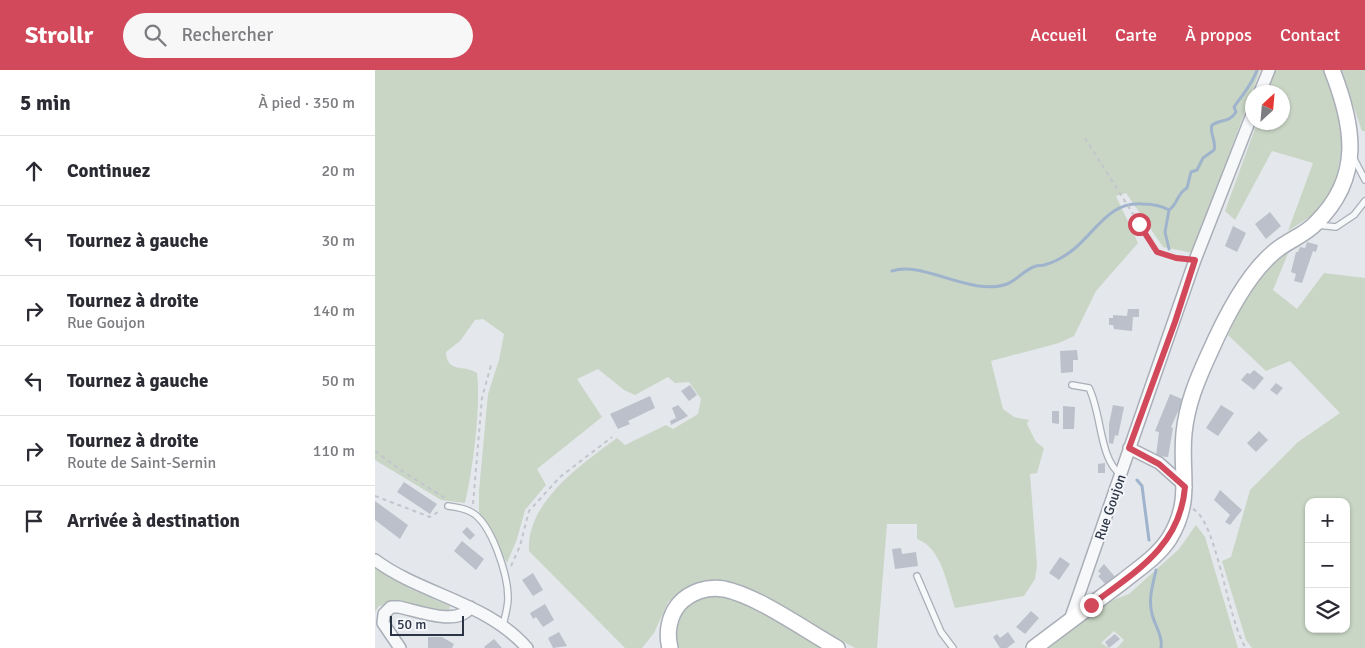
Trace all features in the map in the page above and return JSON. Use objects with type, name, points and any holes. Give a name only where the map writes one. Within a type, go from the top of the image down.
[{"type":"street","points":[[1263,85],[1269,70]]},
{"type":"street","points":[[1034,648],[1158,553],[1169,539],[1184,505],[1184,433],[1191,394],[1218,333],[1249,281],[1271,253],[1315,225],[1337,199],[1348,172],[1351,153],[1350,133],[1344,100],[1332,70]]},
{"type":"street","name":"Rue Goujon","points":[[1070,620],[1195,260],[1246,130]]},
{"type":"street","points":[[1129,448],[1159,464],[1185,487]]},
{"type":"street","points":[[375,560],[503,625],[527,648]]},
{"type":"street","points":[[670,648],[669,626],[675,608],[686,596],[705,588],[734,592],[760,604],[837,648]]},
{"type":"street","points":[[400,648],[383,623],[384,614],[391,608],[399,607],[454,618],[465,615],[470,608]]},
{"type":"lane","points":[[1351,153],[1365,180]]},
{"type":"lane","points":[[1315,225],[1336,228],[1354,215],[1365,201]]},
{"type":"lane","points":[[1072,385],[1089,388],[1096,402],[1105,449],[1113,469],[1121,475]]},
{"type":"lane","points":[[448,506],[473,513],[493,544],[506,576],[508,600],[503,625]]},
{"type":"lane","points":[[917,576],[941,632],[953,648]]},
{"type":"path","points":[[1085,138],[1157,252],[1176,258],[1195,260]]},
{"type":"path","points":[[473,513],[482,398],[491,365]]},
{"type":"path","points":[[506,576],[520,546],[529,511],[560,478],[612,437]]},
{"type":"path","points":[[375,451],[401,472],[448,499],[448,506],[430,518],[375,496]]},
{"type":"path","points":[[1184,505],[1198,512],[1210,536],[1246,648]]},
{"type":"green space","points":[[375,70],[1260,70],[1255,85],[1245,85],[1245,111],[1193,253],[1163,247],[1126,193],[1116,196],[1138,243],[1096,291],[1074,336],[1059,343],[991,361],[1003,409],[1014,417],[1029,420],[1027,424],[1036,442],[1044,448],[1037,473],[1030,474],[1037,565],[1035,579],[1024,596],[955,608],[938,559],[932,550],[917,539],[917,524],[887,524],[877,648],[855,648],[739,585],[710,580],[691,585],[668,602],[654,633],[642,648],[625,648],[529,551],[530,533],[546,501],[573,472],[588,460],[617,438],[625,445],[666,425],[673,429],[698,414],[701,399],[689,382],[675,383],[668,377],[635,395],[624,390],[598,369],[577,379],[602,417],[537,469],[546,485],[525,510],[517,539],[507,563],[479,512],[479,491],[488,394],[499,360],[504,334],[483,319],[475,320],[460,341],[446,352],[449,363],[453,366],[477,373],[478,403],[475,438],[465,503],[441,500],[375,460]]},
{"type":"green space","points":[[1276,70],[1325,70],[1340,116],[1342,147],[1332,194],[1317,212],[1288,231],[1313,163],[1272,151],[1235,220],[1225,211],[1254,130],[1290,130],[1290,85],[1270,85]]},
{"type":"green space","points":[[1341,70],[1365,70],[1365,131],[1362,131]]},
{"type":"green space","points":[[1289,251],[1273,290],[1297,309],[1324,273],[1365,278],[1365,648],[1252,648],[1246,640],[1222,561],[1231,557],[1250,490],[1298,442],[1340,413],[1290,361],[1266,371],[1228,335],[1252,287],[1278,257]]},
{"type":"green space","points":[[1196,525],[1205,537],[1238,648],[1117,648],[1124,640],[1114,631],[1101,643],[1109,648],[1048,648],[1108,602],[1129,594],[1179,549]]},
{"type":"green space","points":[[375,568],[410,589],[450,606],[449,611],[399,602],[379,606],[375,612]]},
{"type":"green space","points":[[713,594],[739,601],[823,648],[678,648],[676,629],[682,613],[695,601]]},
{"type":"building","points":[[1270,212],[1281,226],[1266,239],[1255,224]]},
{"type":"building","points":[[1233,226],[1246,233],[1237,252],[1225,246]]},
{"type":"building","points":[[1307,242],[1318,245],[1316,252],[1313,251],[1302,283],[1294,281],[1296,274],[1291,272],[1296,252],[1298,252],[1300,247],[1305,248]]},
{"type":"building","points":[[1128,309],[1139,309],[1139,317],[1133,317],[1132,331],[1114,329],[1113,325],[1109,325],[1109,318],[1113,318],[1113,315],[1127,316]]},
{"type":"building","points":[[1077,350],[1078,360],[1073,360],[1073,372],[1061,373],[1060,351]]},
{"type":"building","points":[[1254,370],[1264,378],[1254,390],[1241,380],[1247,373],[1250,374]]},
{"type":"building","points":[[1276,383],[1283,388],[1277,395],[1270,390]]},
{"type":"building","points":[[690,385],[697,395],[689,401],[681,391]]},
{"type":"building","points":[[1170,394],[1182,399],[1181,405],[1171,427],[1173,428],[1168,457],[1156,456],[1159,432],[1155,431]]},
{"type":"building","points":[[650,396],[655,408],[628,421],[630,424],[618,429],[610,414]]},
{"type":"building","points":[[678,405],[688,416],[671,425],[670,421],[676,418],[672,408]]},
{"type":"building","points":[[1113,405],[1124,407],[1118,436],[1115,435],[1113,444],[1109,443],[1109,424]]},
{"type":"building","points":[[1221,405],[1234,413],[1218,436],[1206,428]]},
{"type":"building","points":[[1063,406],[1075,407],[1074,429],[1063,429]]},
{"type":"building","points":[[1052,411],[1059,411],[1059,424],[1052,423]]},
{"type":"building","points":[[1259,431],[1268,440],[1256,452],[1247,443]]},
{"type":"building","points":[[1105,463],[1105,473],[1098,473],[1098,464]]},
{"type":"building","points":[[404,482],[437,504],[430,514],[397,492]]},
{"type":"building","points":[[1220,490],[1242,510],[1230,525],[1225,522],[1230,515],[1214,500]]},
{"type":"building","points":[[375,501],[408,525],[400,539],[375,520]]},
{"type":"building","points":[[467,527],[475,535],[470,540],[462,532]]},
{"type":"building","points":[[462,541],[484,559],[476,570],[454,551]]},
{"type":"building","points":[[901,548],[902,554],[916,552],[918,566],[895,569],[892,549]]},
{"type":"building","points":[[1060,557],[1070,564],[1059,580],[1049,573]]},
{"type":"building","points":[[1104,564],[1116,578],[1106,585],[1098,576],[1101,574],[1098,571]]},
{"type":"building","points":[[533,573],[543,590],[533,596],[522,580]]},
{"type":"building","points":[[545,604],[554,620],[543,627],[536,617],[533,619],[530,613]]},
{"type":"building","points":[[1031,611],[1039,618],[1025,634],[1016,627]]},
{"type":"building","points":[[559,632],[567,646],[553,648],[548,638]]},
{"type":"building","points":[[1008,632],[1015,642],[1007,648],[1000,648],[993,637],[997,634],[1000,638]]},
{"type":"building","points":[[1115,634],[1120,639],[1109,648],[1105,642]]},
{"type":"building","points":[[428,637],[442,637],[454,644],[452,648],[428,648]]},
{"type":"building","points":[[494,639],[502,648],[484,647]]},
{"type":"waterway","points":[[1169,249],[1165,232],[1169,210],[1183,190],[1187,188],[1191,172],[1197,170],[1203,158],[1214,150],[1212,125],[1228,119],[1236,112],[1234,107],[1250,85],[1257,70]]},
{"type":"waterway","points":[[892,271],[904,269],[918,270],[978,286],[993,287],[1007,284],[1032,267],[1050,263],[1068,254],[1105,218],[1122,207],[1132,204],[1150,204],[1169,210]]},
{"type":"waterway","points":[[1137,480],[1142,486],[1149,540]]},
{"type":"waterway","points":[[1156,570],[1151,592],[1151,603],[1152,614],[1161,639],[1161,648]]},
{"type":"route","points":[[1091,605],[1158,553],[1169,539],[1184,505],[1185,487],[1172,473],[1129,448],[1175,322],[1195,260],[1176,258],[1157,252],[1139,224]]}]
